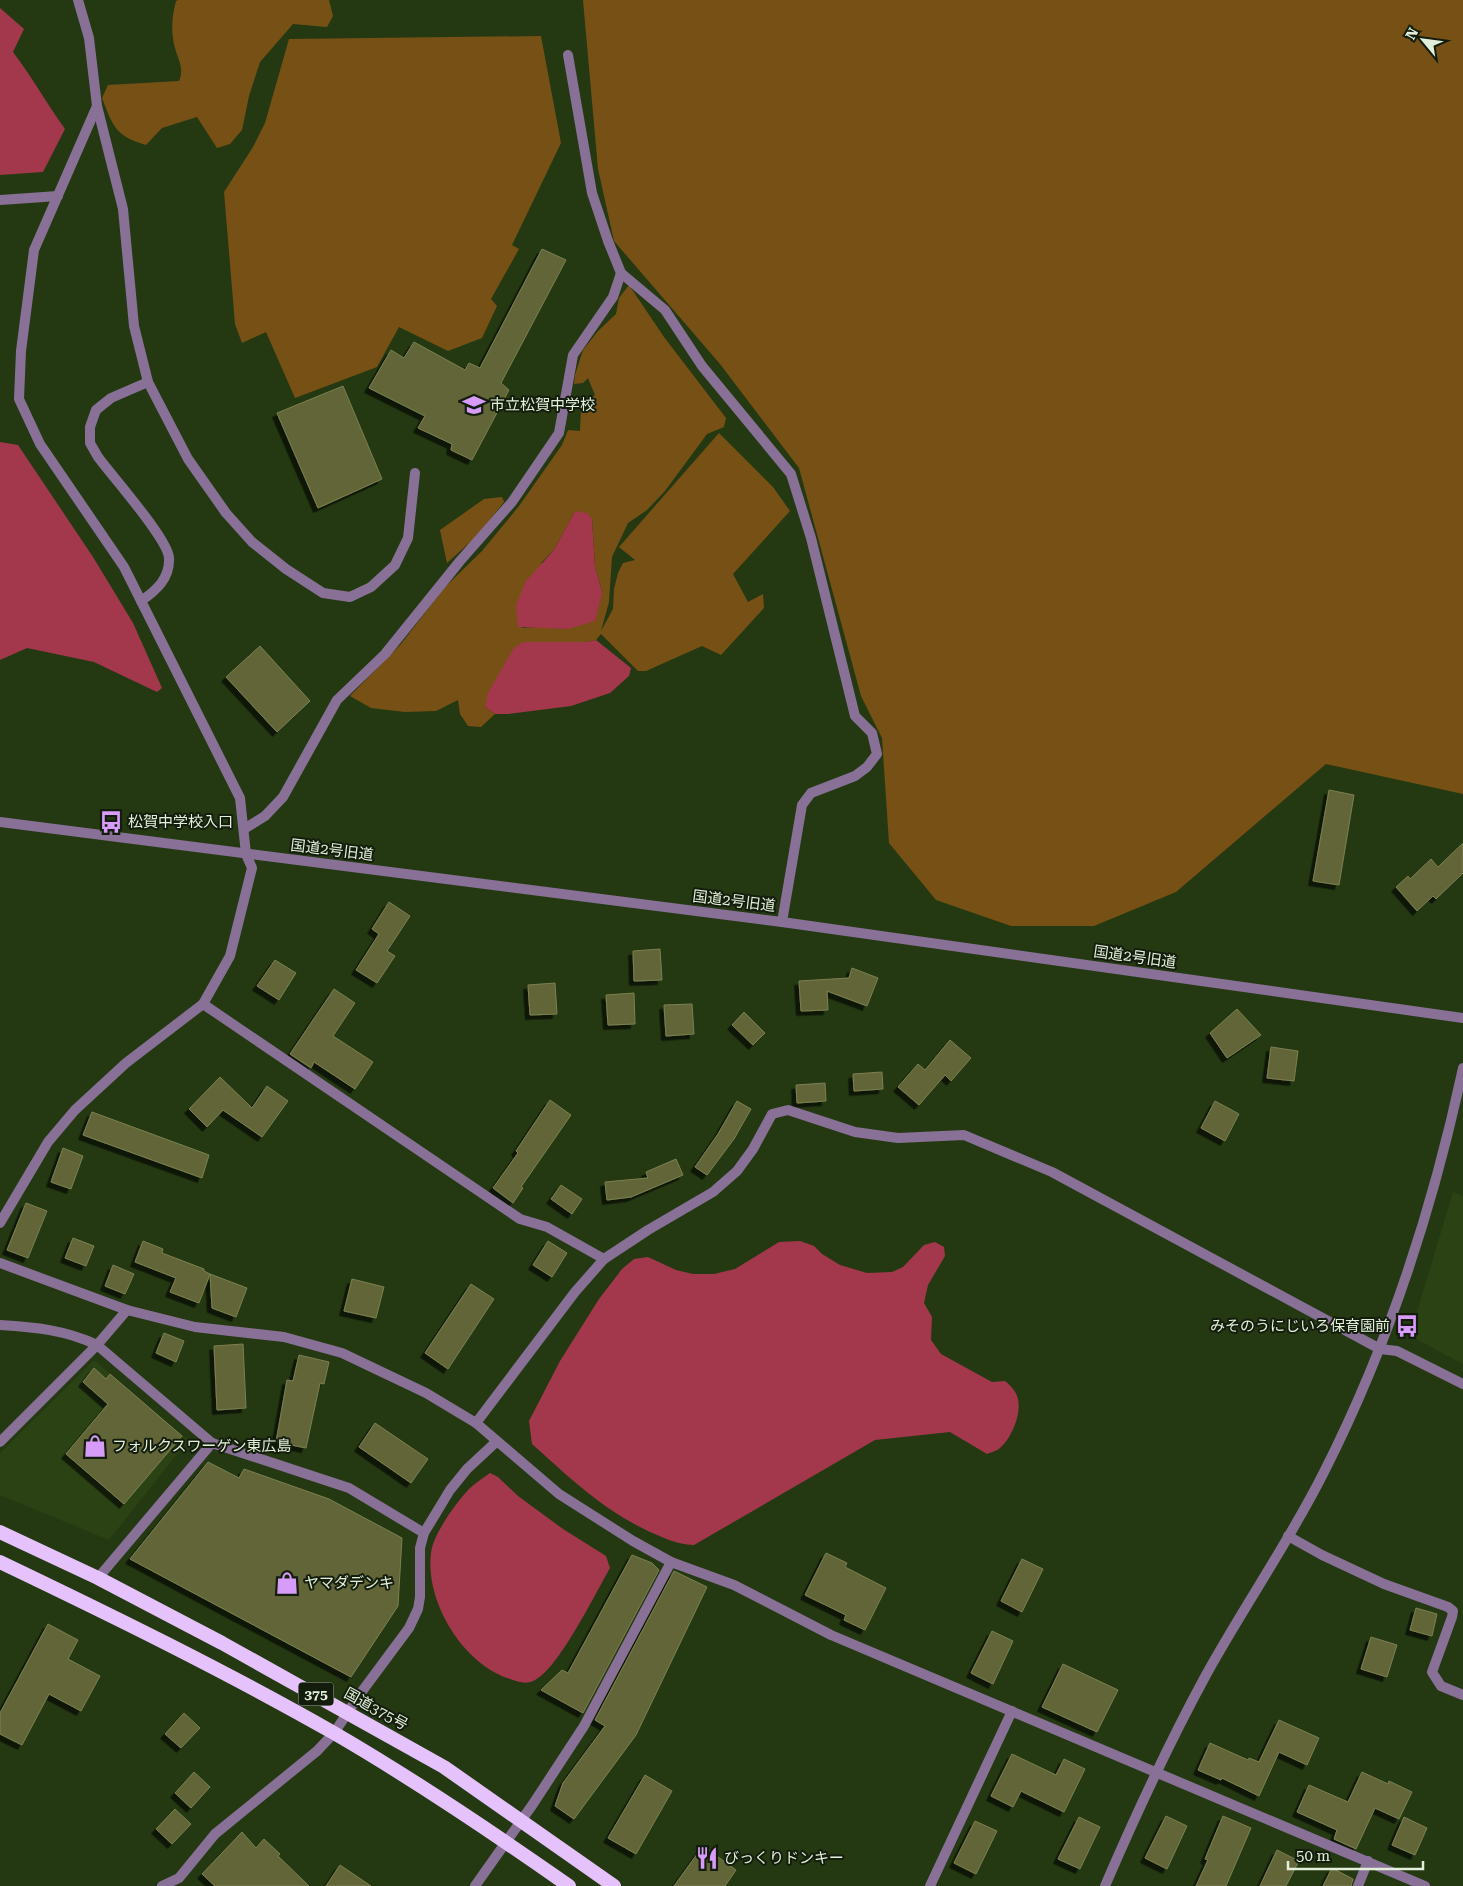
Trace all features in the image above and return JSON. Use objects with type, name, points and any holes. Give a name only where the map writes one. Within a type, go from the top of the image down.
[{"type":"highway","name":"国道375号","points":[[0,1532],[98,1578],[222,1643],[444,1767],[614,1886]]},
{"type":"highway","name":"375","points":[[0,1562],[133,1625],[334,1733],[432,1793],[569,1886]]},
{"type":"street","points":[[78,0],[89,38],[96,106],[123,209],[134,326],[148,382],[188,459],[226,513],[252,542],[286,569],[323,592],[350,597],[372,587],[395,565],[408,538],[415,473]]},
{"type":"street","points":[[568,55],[592,193],[608,241],[621,272],[665,310],[702,366],[792,474],[811,538],[855,716],[872,733],[877,754],[867,767],[855,776],[811,792],[802,805],[782,922]]},
{"type":"street","points":[[0,1223],[48,1142],[75,1110],[126,1063],[202,1004],[230,956],[252,868],[246,854],[240,798],[124,567],[40,444],[20,399],[21,351],[34,250],[96,106]]},
{"type":"street","points":[[0,200],[58,196]]},
{"type":"street","points":[[244,829],[265,816],[283,797],[337,700],[385,654],[518,495],[559,433],[573,356],[614,297],[621,272]]},
{"type":"street","points":[[142,601],[155,592],[167,576],[169,556],[159,535],[98,457],[90,443],[90,427],[96,410],[112,398],[148,382]]},
{"type":"street","name":"国道2号旧道","points":[[0,822],[782,922],[1463,1018]]},
{"type":"street","points":[[202,1004],[520,1219],[547,1227],[604,1260]]},
{"type":"street","points":[[1105,1886],[1156,1771],[1207,1673],[1324,1472],[1380,1349],[1409,1270],[1432,1199],[1460,1100],[1463,1068]]},
{"type":"street","points":[[476,1422],[574,1292],[604,1260],[648,1230],[713,1192],[737,1171],[753,1149],[772,1114],[788,1110],[855,1132],[898,1138],[964,1135],[1052,1172],[1380,1349],[1398,1351],[1463,1384]]},
{"type":"street","points":[[0,1263],[127,1310],[195,1327],[284,1337],[342,1353],[426,1393],[476,1422],[496,1442],[559,1494],[633,1541],[671,1562],[734,1584],[831,1635],[1426,1886]]},
{"type":"street","points":[[0,1442],[97,1345],[127,1310]]},
{"type":"street","points":[[0,1325],[55,1330],[97,1345],[212,1442],[349,1488],[424,1533]]},
{"type":"street","points":[[98,1578],[212,1442]]},
{"type":"street","points":[[162,1886],[179,1878],[215,1834],[317,1752],[334,1733],[409,1628],[418,1609],[420,1597],[420,1548],[424,1533],[450,1490],[467,1469],[496,1442]]},
{"type":"street","points":[[1288,1536],[1322,1555],[1384,1584],[1453,1611],[1432,1672],[1441,1686],[1463,1695]]},
{"type":"street","points":[[475,1886],[584,1726],[671,1562]]},
{"type":"street","points":[[930,1886],[1012,1710]]},
{"type":"street","points":[[1358,1886],[1368,1861]]},
{"type":"shaded area","points":[[329,0],[333,16],[327,27],[293,24],[260,62],[249,96],[242,130],[230,144],[217,148],[197,117],[162,128],[146,145],[128,138],[116,129],[102,98],[108,85],[179,81],[181,67],[174,44],[172,28],[176,1]]},
{"type":"shaded area","points":[[583,0],[1463,0],[1463,794],[1326,764],[1176,892],[1094,926],[1011,926],[936,900],[889,843],[882,738],[861,696],[799,468],[720,364],[614,241],[598,169]]},
{"type":"shaded area","points":[[0,8],[24,29],[13,52],[65,129],[43,172],[0,175]]},
{"type":"shaded area","points":[[541,36],[561,143],[512,245],[519,249],[491,299],[497,306],[482,338],[448,351],[399,327],[377,367],[295,398],[266,332],[242,343],[235,324],[224,192],[253,147],[265,123],[289,39]]},
{"type":"shaded area","points":[[629,285],[664,337],[726,418],[724,427],[707,434],[665,491],[647,510],[628,523],[612,557],[609,602],[601,631],[613,609],[614,589],[618,573],[623,563],[635,560],[619,547],[719,433],[773,487],[790,511],[733,574],[748,602],[763,594],[764,608],[721,655],[702,646],[646,671],[638,671],[601,634],[596,640],[587,642],[523,642],[485,707],[495,714],[481,727],[468,726],[460,714],[458,700],[436,711],[405,712],[371,708],[350,696],[401,644],[445,587],[482,551],[519,506],[562,445],[568,430],[580,431],[581,408],[595,395],[588,378],[583,383],[574,384],[575,375],[583,350],[598,331],[616,314],[619,298]],"holes":[[[575,511],[592,519],[595,567],[602,592],[568,629],[522,628],[542,562],[554,550]]]},
{"type":"shaded area","points":[[0,442],[18,445],[93,557],[133,623],[162,688],[157,692],[94,662],[27,648],[0,660]]},
{"type":"shaded area","points":[[502,497],[504,502],[477,536],[447,563],[440,530],[484,499]]},
{"type":"shaded area","points":[[575,511],[587,513],[592,519],[595,567],[602,592],[595,621],[568,629],[518,627],[516,605],[526,581],[554,550]]},
{"type":"shaded area","points":[[596,640],[631,668],[629,676],[610,693],[571,706],[508,714],[495,714],[485,707],[488,693],[514,648],[523,642],[587,642]]},
{"type":"shaded area","points":[[1453,1192],[1463,1197],[1463,1364],[1412,1337],[1413,1325]]},
{"type":"shaded area","points":[[800,1241],[814,1246],[822,1254],[840,1265],[867,1273],[892,1272],[903,1267],[924,1245],[935,1242],[944,1247],[945,1256],[928,1285],[924,1303],[932,1317],[931,1340],[941,1354],[992,1382],[1005,1381],[1015,1392],[1019,1409],[1009,1437],[1000,1448],[987,1454],[950,1432],[875,1440],[694,1545],[682,1544],[666,1539],[617,1514],[588,1493],[532,1444],[529,1421],[560,1361],[599,1299],[622,1269],[634,1259],[648,1257],[676,1270],[693,1274],[714,1274],[735,1269],[779,1242]]},
{"type":"shaded area","name":"フォルクスワーゲン東広島","points":[[94,1360],[188,1440],[109,1540],[0,1495],[0,1453]]},
{"type":"shaded area","points":[[490,1473],[498,1477],[518,1496],[563,1529],[606,1556],[610,1568],[576,1629],[555,1661],[535,1680],[526,1683],[510,1679],[493,1671],[477,1660],[451,1629],[434,1591],[431,1553],[436,1537],[452,1510],[469,1489]]},
{"type":"building","points":[[542,249],[566,260],[501,383],[509,390],[472,460],[451,450],[452,444],[418,428],[425,416],[369,388],[391,350],[404,358],[414,342],[465,370],[469,363],[480,368]]},
{"type":"building","points":[[343,386],[382,479],[318,508],[277,413]]},
{"type":"building","points":[[260,646],[310,701],[277,732],[226,677]]},
{"type":"building","points":[[1329,790],[1354,795],[1339,885],[1313,881]]},
{"type":"building","points":[[1463,843],[1463,873],[1436,899],[1433,896],[1417,911],[1396,887],[1408,876],[1410,879],[1431,859],[1438,867]]},
{"type":"building","points":[[389,902],[410,916],[387,951],[395,956],[377,983],[356,970],[379,934],[372,929]]},
{"type":"building","points":[[660,949],[662,980],[634,981],[633,951]]},
{"type":"building","points":[[275,960],[296,973],[279,1000],[257,986]]},
{"type":"building","points":[[852,968],[878,978],[867,1006],[827,991],[828,1010],[801,1011],[799,981],[849,978]]},
{"type":"building","points":[[555,983],[557,1014],[530,1015],[528,985]]},
{"type":"building","points":[[334,989],[355,1003],[333,1036],[373,1062],[355,1089],[314,1062],[311,1068],[290,1054]]},
{"type":"building","points":[[634,993],[635,1024],[608,1025],[606,995]]},
{"type":"building","points":[[692,1004],[694,1034],[666,1036],[664,1005]]},
{"type":"building","points":[[1237,1009],[1261,1035],[1227,1058],[1210,1033]]},
{"type":"building","points":[[744,1012],[765,1033],[753,1045],[732,1025]]},
{"type":"building","points":[[950,1040],[971,1058],[951,1081],[945,1075],[919,1105],[898,1087],[918,1064],[925,1070]]},
{"type":"building","points":[[1271,1047],[1298,1051],[1294,1081],[1267,1078]]},
{"type":"building","points":[[882,1072],[883,1089],[854,1091],[853,1074]]},
{"type":"building","points":[[220,1077],[252,1108],[267,1086],[288,1101],[262,1137],[223,1110],[207,1127],[189,1109]]},
{"type":"building","points":[[825,1083],[826,1101],[797,1103],[796,1085]]},
{"type":"building","points":[[550,1100],[571,1115],[521,1187],[523,1188],[513,1203],[493,1188],[518,1153],[516,1151]]},
{"type":"building","points":[[737,1101],[751,1109],[734,1139],[707,1175],[695,1167],[718,1134]]},
{"type":"building","points":[[1215,1101],[1239,1114],[1225,1141],[1201,1128]]},
{"type":"building","points":[[92,1112],[209,1155],[202,1178],[83,1135]]},
{"type":"building","points":[[63,1148],[83,1156],[71,1189],[51,1182]]},
{"type":"building","points":[[676,1159],[683,1175],[631,1197],[607,1200],[605,1182],[648,1178],[646,1172]]},
{"type":"building","points":[[561,1185],[582,1199],[572,1214],[551,1199]]},
{"type":"building","points":[[26,1203],[47,1211],[28,1258],[7,1250]]},
{"type":"building","points":[[73,1238],[94,1246],[86,1266],[65,1258]]},
{"type":"building","points":[[143,1241],[163,1249],[162,1253],[204,1269],[204,1271],[210,1274],[199,1303],[170,1292],[176,1278],[135,1262]]},
{"type":"building","points":[[548,1241],[567,1253],[552,1277],[533,1265]]},
{"type":"building","points":[[113,1265],[134,1274],[125,1294],[105,1286]]},
{"type":"building","points":[[210,1274],[247,1288],[236,1317],[212,1308]]},
{"type":"building","points":[[352,1279],[384,1287],[376,1318],[344,1311]]},
{"type":"building","points":[[471,1284],[494,1299],[448,1369],[425,1353]]},
{"type":"building","points":[[164,1333],[184,1341],[176,1362],[156,1353]]},
{"type":"building","points":[[243,1344],[246,1408],[217,1410],[214,1346]]},
{"type":"building","points":[[299,1355],[329,1362],[324,1384],[320,1383],[306,1448],[276,1442],[287,1380],[293,1381]]},
{"type":"building","points":[[94,1368],[106,1379],[110,1374],[182,1436],[124,1504],[66,1454],[108,1404],[83,1382]]},
{"type":"building","points":[[375,1423],[428,1459],[411,1483],[359,1447]]},
{"type":"building","name":"ヤマダデンキ","points":[[208,1462],[239,1478],[244,1469],[329,1499],[402,1538],[398,1606],[351,1677],[130,1559]]},
{"type":"building","points":[[826,1553],[847,1563],[845,1567],[886,1588],[865,1630],[844,1620],[846,1615],[805,1595]]},
{"type":"building","points":[[632,1555],[652,1563],[659,1570],[583,1713],[541,1690],[562,1670],[568,1673]]},
{"type":"building","points":[[1022,1559],[1043,1569],[1022,1612],[1001,1601]]},
{"type":"building","points":[[674,1571],[707,1587],[636,1735],[574,1819],[555,1806],[563,1783],[605,1726],[595,1720]]},
{"type":"building","points":[[1416,1608],[1437,1614],[1432,1636],[1410,1630]]},
{"type":"building","points":[[48,1624],[78,1640],[68,1659],[100,1676],[81,1711],[49,1694],[22,1745],[0,1734],[0,1713]]},
{"type":"building","points":[[992,1631],[1013,1641],[993,1684],[971,1673]]},
{"type":"building","points":[[1371,1637],[1397,1645],[1387,1677],[1361,1669]]},
{"type":"building","points":[[1063,1664],[1118,1690],[1097,1732],[1042,1707]]},
{"type":"building","points":[[184,1713],[200,1728],[181,1748],[165,1734]]},
{"type":"building","points":[[1279,1720],[1319,1738],[1307,1765],[1279,1752],[1259,1796],[1222,1778],[1221,1780],[1198,1770],[1210,1743],[1248,1760],[1249,1758],[1259,1762]]},
{"type":"building","points":[[1012,1754],[1056,1775],[1064,1759],[1085,1769],[1064,1812],[1021,1791],[1013,1807],[991,1796]]},
{"type":"building","points":[[194,1772],[210,1787],[191,1808],[175,1793]]},
{"type":"building","points":[[1362,1772],[1388,1784],[1389,1781],[1412,1792],[1399,1819],[1375,1808],[1356,1849],[1334,1839],[1337,1830],[1297,1812],[1309,1785],[1348,1802]]},
{"type":"building","points":[[645,1775],[672,1791],[636,1854],[608,1838]]},
{"type":"building","points":[[175,1809],[191,1824],[172,1844],[156,1829]]},
{"type":"building","points":[[1166,1816],[1187,1826],[1167,1869],[1145,1858]]},
{"type":"building","points":[[1223,1816],[1251,1828],[1226,1886],[1196,1886],[1208,1860],[1205,1859]]},
{"type":"building","points":[[1079,1817],[1100,1827],[1080,1869],[1058,1859]]},
{"type":"building","points":[[1404,1817],[1427,1828],[1415,1855],[1392,1845]]},
{"type":"building","points":[[975,1821],[997,1831],[976,1874],[954,1863]]},
{"type":"building","points":[[242,1832],[256,1848],[264,1839],[280,1854],[278,1856],[309,1886],[215,1886],[202,1874]]},
{"type":"building","name":"びっくりドンキー","points":[[703,1846],[736,1870],[725,1886],[674,1886]]},
{"type":"building","points":[[1277,1850],[1299,1861],[1286,1886],[1260,1886]]},
{"type":"building","points":[[340,1865],[371,1886],[326,1886]]},
{"type":"building","points":[[1332,1868],[1353,1879],[1351,1886],[1323,1886]]},
{"type":"place","name":"市立松賀中学校","points":[[474,405]]},
{"type":"place","name":"松賀中学校入口","points":[[111,822]]},
{"type":"place","name":"みそのうにじいろ保育園前","points":[[1407,1326]]},
{"type":"place","name":"フォルクスワーゲン東広島","points":[[95,1446]]},
{"type":"place","name":"ヤマダデンキ","points":[[287,1583]]},
{"type":"place","name":"びっくりドンキー","points":[[707,1858]]}]
